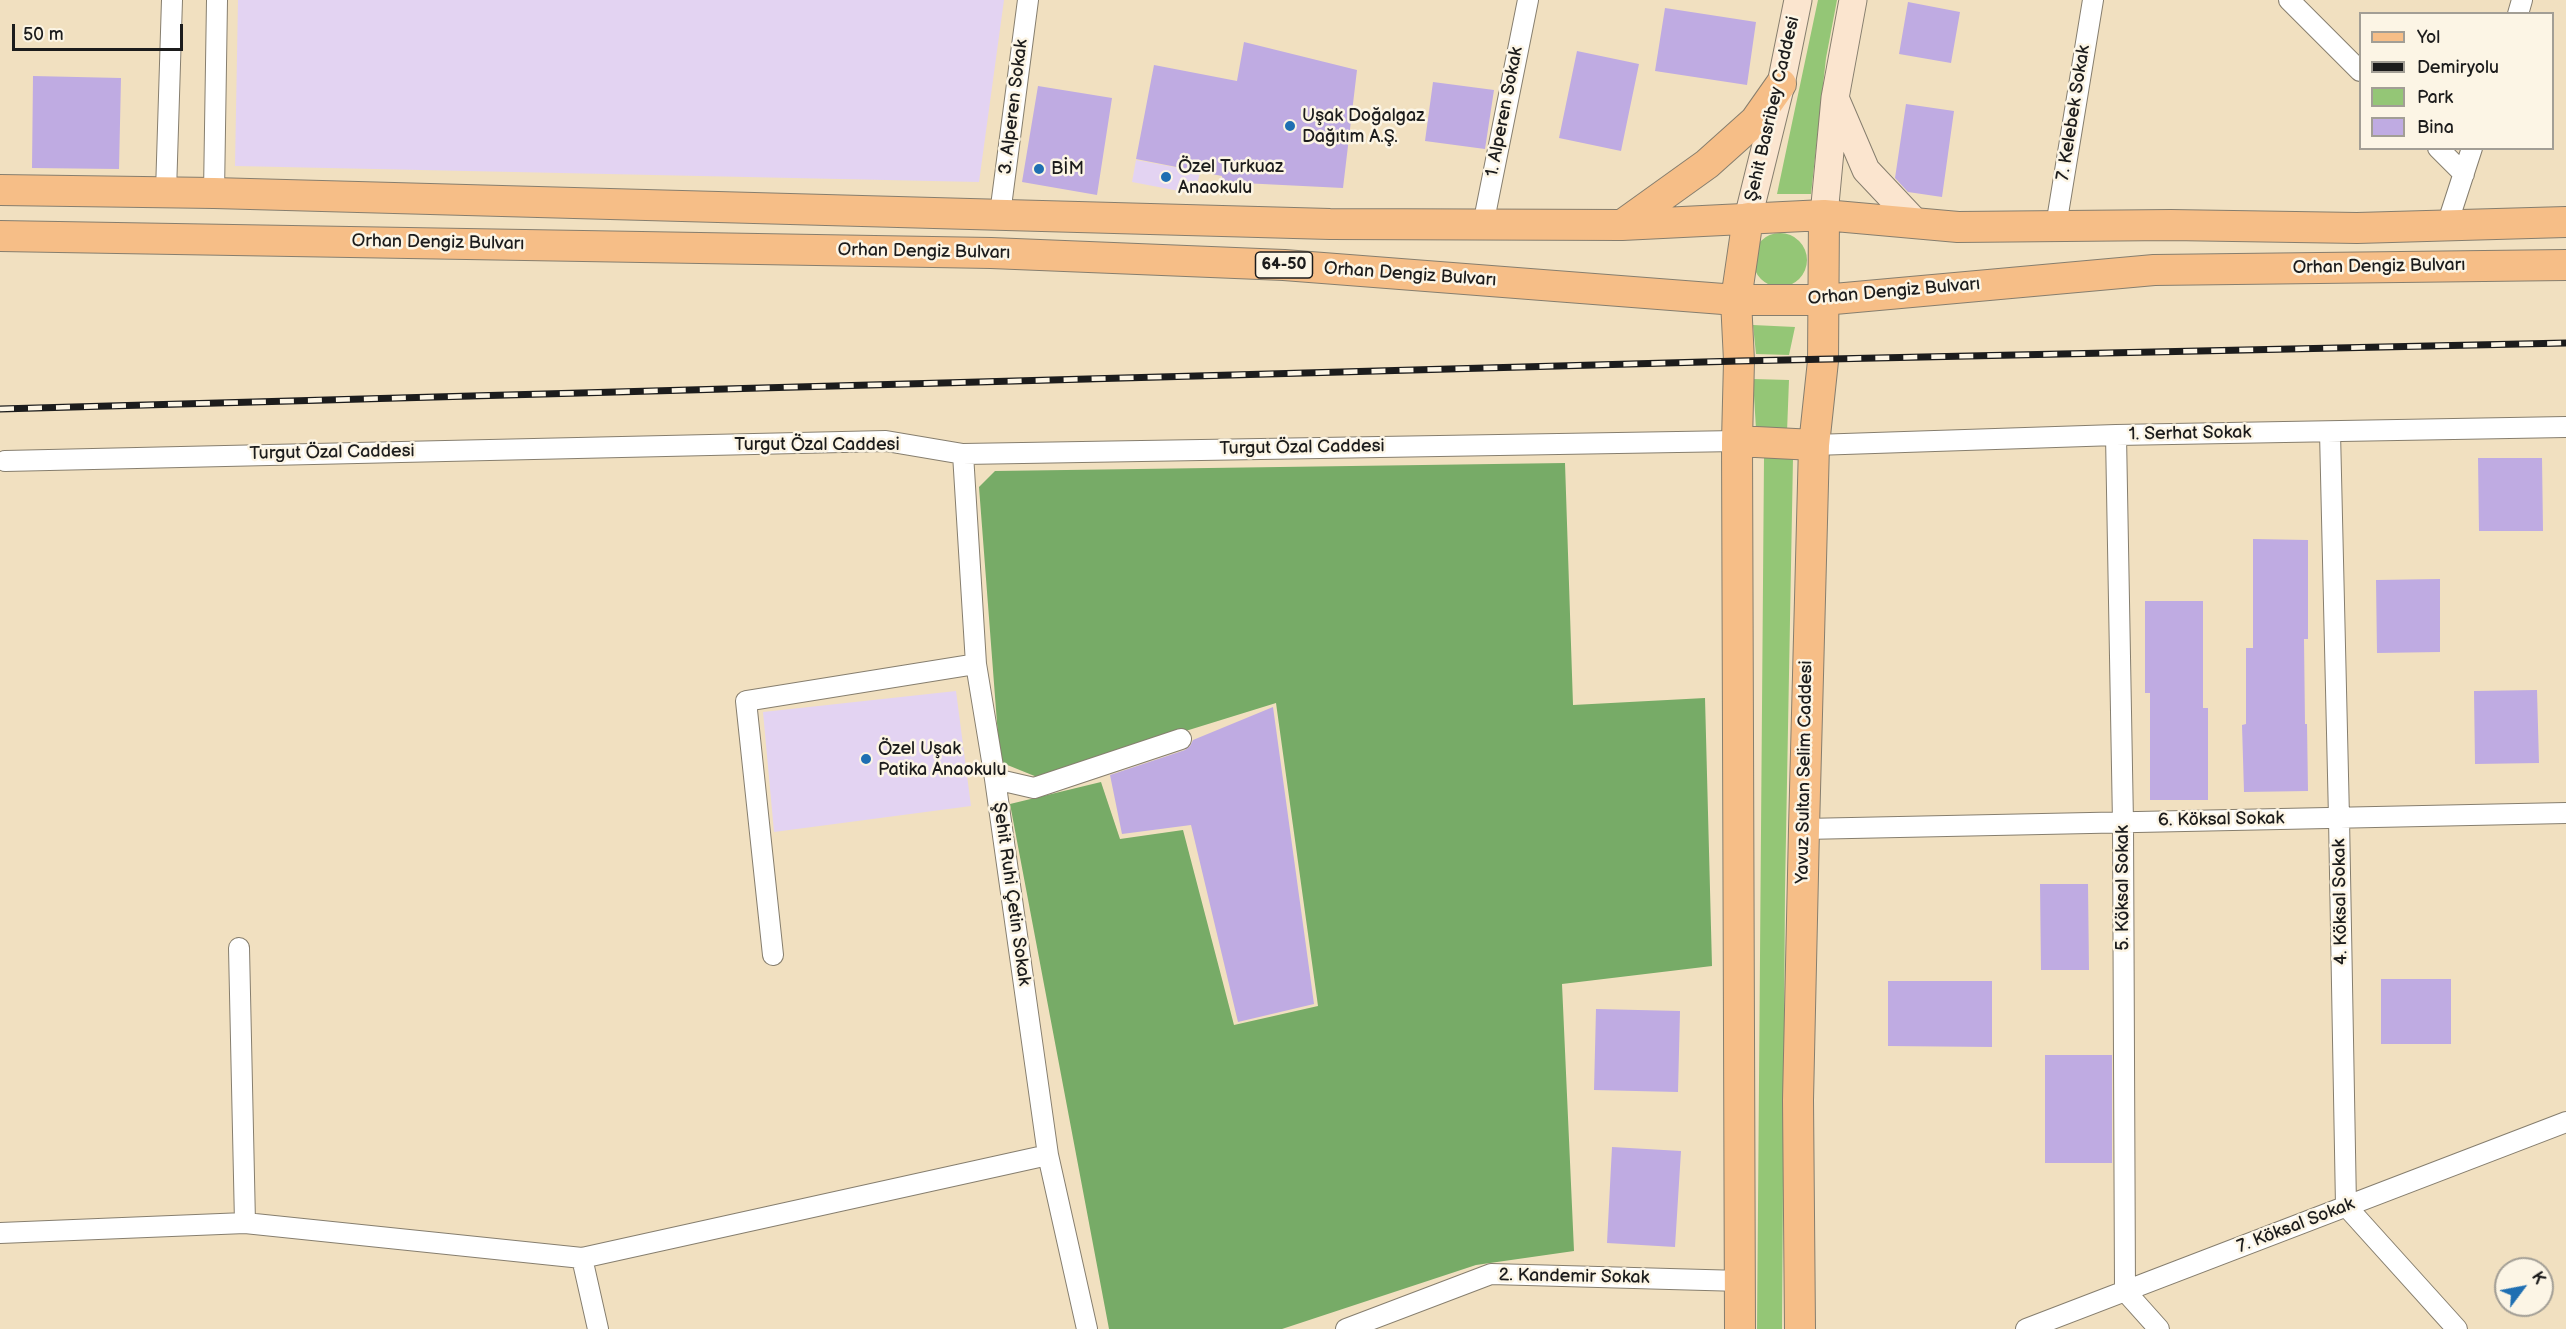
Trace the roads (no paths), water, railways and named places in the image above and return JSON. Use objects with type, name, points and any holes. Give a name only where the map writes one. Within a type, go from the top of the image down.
[{"type":"main road","points":[[1622,225],[1707,164],[1755,121],[1781,84]]},
{"type":"main road","points":[[0,190],[214,193],[1330,224],[1622,225],[1824,215],[1958,227],[2357,228],[2566,222]]},
{"type":"main road","name":"Yavuz Sultan Selim Caddesi","points":[[1800,1329],[1798,1100],[1814,445],[1823,361],[1824,215]]},
{"type":"main road","points":[[1740,1329],[1737,441],[1739,362],[1736,300],[1748,218]]},
{"type":"main road","name":"Orhan Dengiz Bulvarı","points":[[0,236],[991,253],[1284,265],[1736,300],[1823,300],[2154,270],[2566,266]]},
{"type":"main road","points":[[1737,441],[1814,445]]},
{"type":"street","points":[[166,192],[172,0]]},
{"type":"street","points":[[214,193],[217,0]]},
{"type":"street","name":"3. Alperen Sokak","points":[[1000,214],[1028,0]]},
{"type":"street","name":"1. Alperen Sokak","points":[[1483,225],[1528,0]]},
{"type":"street","name":"Şehit Basribey Caddesi","points":[[1748,218],[1781,84],[1798,0]]},
{"type":"street","points":[[1824,215],[1835,98],[1853,0]]},
{"type":"street","name":"7. Kelebek Sokak","points":[[2056,226],[2093,0]]},
{"type":"street","points":[[2299,4],[2359,69]]},
{"type":"street","points":[[1835,98],[1866,170],[1916,223]]},
{"type":"street","points":[[2440,150],[2464,174]]},
{"type":"street","points":[[2447,225],[2471,150]]},
{"type":"street","name":"1. Serhat Sokak","points":[[1814,445],[2116,435],[2566,427]]},
{"type":"street","name":"4. Köksal Sokak","points":[[2330,432],[2340,818],[2346,1206]]},
{"type":"street","name":"5. Köksal Sokak","points":[[2116,435],[2123,822],[2125,1291]]},
{"type":"street","name":"Turgut Özal Caddesi","points":[[5,461],[886,441],[963,454],[1737,441]]},
{"type":"street","name":"Şehit Ruhi Çetin Sokak","points":[[963,454],[976,664],[995,779],[1048,1155],[1086,1329]]},
{"type":"street","points":[[773,955],[746,702],[976,664]]},
{"type":"street","points":[[995,779],[1034,788],[1181,739]]},
{"type":"street","name":"6. Köksal Sokak","points":[[1804,829],[2566,813]]},
{"type":"street","points":[[239,948],[245,1223]]},
{"type":"street","name":"7. Köksal Sokak","points":[[2026,1329],[2566,1122]]},
{"type":"street","points":[[0,1233],[245,1223],[582,1258],[1048,1155]]},
{"type":"street","points":[[2346,1206],[2457,1329]]},
{"type":"street","points":[[582,1258],[598,1329]]},
{"type":"street","name":"2. Kandemir Sokak","points":[[1346,1329],[1491,1274],[1741,1281]]},
{"type":"street","points":[[2125,1291],[2159,1329]]},
{"type":"railway","points":[[0,409],[1739,361],[2566,343]]},
{"type":"place","name":"Uşak Doğalgaz Dağıtım A.Ş.","points":[[1290,126]]},
{"type":"place","name":"BİM","points":[[1039,169]]},
{"type":"place","name":"Özel Turkuaz Anaokulu","points":[[1166,177]]},
{"type":"place","name":"Özel Uşak Patika Anaokulu","points":[[866,759]]}]
